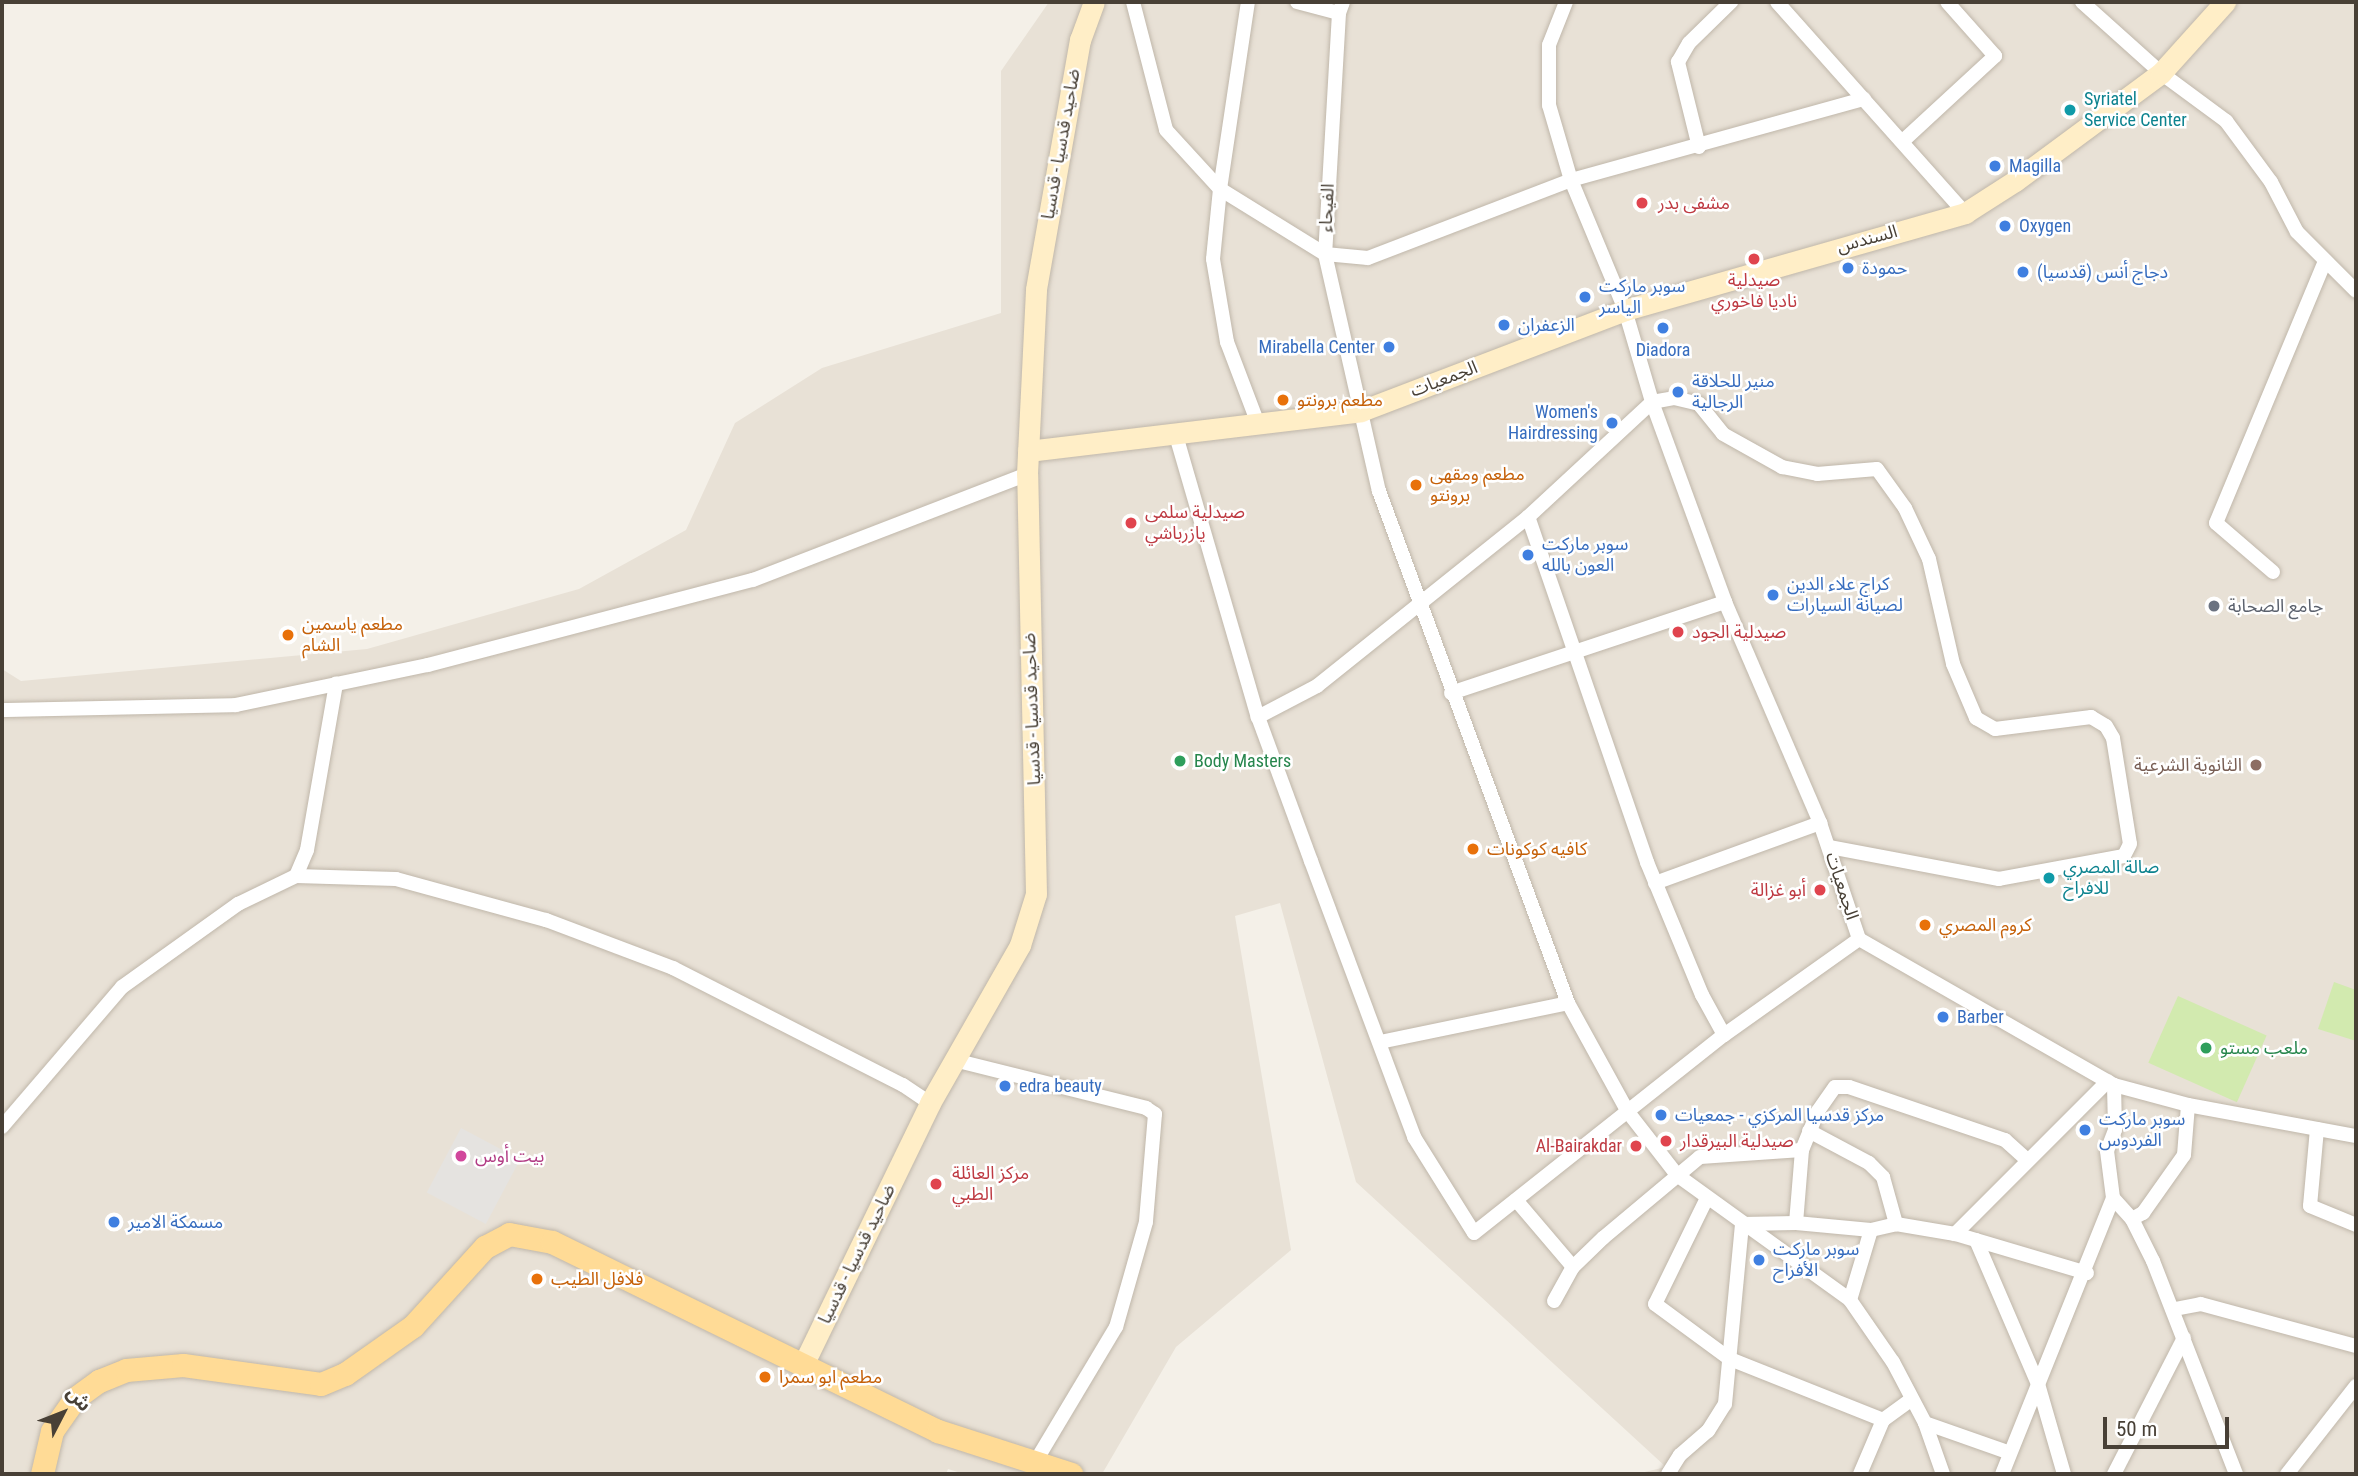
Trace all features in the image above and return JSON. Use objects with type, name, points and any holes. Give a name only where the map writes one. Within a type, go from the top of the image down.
[{"type":"main road","name":"ضاحيد قدسيا - قدسيا","points":[[802,1367],[930,1103],[1020,945],[1036,894],[1027,474],[1036,289],[1080,40],[1094,2]]},
{"type":"main road","name":"السندس","points":[[1625,310],[1965,213],[2015,181],[2161,73],[2225,2]]},
{"type":"main road","name":"الجمعيات","points":[[1028,451],[1257,421],[1362,411],[1625,310]]},
{"type":"main road","points":[[42,1474],[52,1431],[74,1399],[99,1381],[126,1370],[183,1365],[321,1384],[345,1374],[413,1326],[485,1247],[509,1234],[552,1242],[802,1367],[938,1431],[1071,1474]]},
{"type":"street","points":[[1133,2],[1166,130],[1220,189],[1325,254],[1368,258],[1571,180],[1699,147],[1864,99]]},
{"type":"street","points":[[1248,2],[1220,189],[1213,259],[1227,342],[1257,421]]},
{"type":"street","points":[[1297,2],[1341,8]]},
{"type":"street","points":[[1566,2],[1549,45],[1549,104],[1571,180],[1625,310]]},
{"type":"street","points":[[1699,147],[1678,62],[1689,43],[1731,2]]},
{"type":"street","points":[[1777,2],[1904,140],[1965,213]]},
{"type":"street","points":[[1904,140],[1995,56],[1947,2]]},
{"type":"street","points":[[2082,2],[2161,73],[2226,121],[2271,182],[2297,232],[2356,291]]},
{"type":"street","name":"الفيحاء","points":[[1341,8],[1325,254],[1362,411]]},
{"type":"street","points":[[2273,572],[2216,523],[2325,261]]},
{"type":"street","name":"الجمعيات","points":[[1625,310],[1653,402],[1725,601],[1820,823],[1859,939],[2111,1083],[2188,1105],[2356,1136]]},
{"type":"street","points":[[1258,718],[1317,686],[1528,517],[1653,402],[1674,398],[1699,404],[1723,434],[1782,467],[1817,474],[1877,469],[1905,508],[1929,559],[1953,664],[1976,718],[1995,729],[2091,717],[2106,726],[2113,738],[2130,844],[2124,856],[2000,879],[1829,847]]},
{"type":"street","points":[[1362,411],[1380,491],[1451,693],[1568,1003],[1628,1112],[1677,1175],[1850,1300],[1893,1362],[1925,1423],[1943,1474]]},
{"type":"street","points":[[1175,432],[1258,718],[1414,1137],[1474,1233],[1724,1035],[1859,939]]},
{"type":"street","points":[[2,710],[236,705],[336,684],[753,580],[1027,474]]},
{"type":"street","points":[[1528,517],[1655,883],[1702,996],[1724,1035]]},
{"type":"street","points":[[1451,693],[1576,655],[1725,601]]},
{"type":"street","points":[[296,876],[307,850],[336,684]]},
{"type":"street","points":[[1655,883],[1820,823]]},
{"type":"street","points":[[2,1127],[122,987],[237,904],[296,876],[396,879],[546,920],[673,968],[903,1085],[930,1103]]},
{"type":"street","points":[[1380,1042],[1568,1003]]},
{"type":"street","points":[[954,1060],[1146,1108],[1155,1114],[1146,1223],[1116,1327],[1034,1464]]},
{"type":"street","points":[[1955,1234],[2026,1159],[2111,1083]]},
{"type":"street","points":[[2002,1474],[2087,1273],[2113,1198],[2108,1151],[2115,1130],[2111,1083]]},
{"type":"street","points":[[1796,1223],[1802,1150],[1809,1130],[1835,1087],[1849,1087],[2005,1140],[2026,1159]]},
{"type":"street","points":[[2132,1219],[2143,1213],[2184,1155],[2188,1105]]},
{"type":"street","points":[[2317,1129],[2310,1206],[2356,1225]]},
{"type":"street","points":[[1809,1130],[1869,1163],[1883,1177],[1896,1224]]},
{"type":"street","points":[[1553,1301],[1573,1267],[1700,1157],[1802,1150]]},
{"type":"street","points":[[1707,1198],[1655,1304],[1730,1359],[1883,1420]]},
{"type":"street","points":[[2113,1198],[2132,1219],[2175,1309],[2236,1474]]},
{"type":"street","points":[[1516,1200],[1573,1267]]},
{"type":"street","points":[[1742,1224],[1796,1223],[1871,1230],[1896,1224],[1955,1234],[2087,1273]]},
{"type":"street","points":[[1668,1474],[1680,1455],[1708,1431],[1726,1404],[1742,1224]]},
{"type":"street","points":[[1850,1300],[1871,1230]]},
{"type":"street","points":[[1976,1240],[2038,1384],[2064,1474]]},
{"type":"street","points":[[2175,1309],[2201,1304],[2356,1346]]},
{"type":"street","points":[[2114,1474],[2184,1338]]},
{"type":"street","points":[[2287,1474],[2356,1386]]},
{"type":"street","points":[[1860,1474],[1883,1420],[1911,1400]]},
{"type":"street","points":[[1925,1423],[2010,1453]]},
{"type":"shaded area","points":[[1049,2],[2356,2],[2356,1474],[1636,1474],[1666,1467],[1356,1182],[1280,903],[1235,916],[1291,1250],[1176,1347],[1102,1474],[964,1474],[948,1469],[946,1474],[2,1474],[2,669],[21,681],[367,649],[579,589],[686,530],[735,423],[822,368],[1001,313],[1001,71]]},
{"type":"shaded area","points":[[461,1128],[520,1159],[486,1224],[427,1192]]},
{"type":"green space","points":[[2334,982],[2356,990],[2356,1041],[2318,1029]]},
{"type":"green space","name":"ملعب مستو","points":[[2178,996],[2267,1035],[2237,1102],[2148,1063]]},
{"type":"place","name":"Syriatel Service Center","points":[[2070,110]]},
{"type":"place","name":"Magilla","points":[[1995,166]]},
{"type":"place","name":"مشفى بدر","points":[[1642,203]]},
{"type":"place","name":"Oxygen","points":[[2005,226]]},
{"type":"place","name":"صيدلية ناديا فاخوري","points":[[1754,259]]},
{"type":"place","name":"حمودة","points":[[1848,268]]},
{"type":"place","name":"دجاج أنس (قدسيا)","points":[[2023,272]]},
{"type":"place","name":"سوبر ماركت الياسر","points":[[1585,297]]},
{"type":"place","name":"الزعفران","points":[[1504,325]]},
{"type":"place","name":"Diadora","points":[[1663,328]]},
{"type":"place","name":"Mirabella Center","points":[[1389,347]]},
{"type":"place","name":"منير للحلاقة الرجالية","points":[[1678,392]]},
{"type":"place","name":"مطعم برونتو","points":[[1283,400]]},
{"type":"place","name":"Women's Hairdressing","points":[[1612,423]]},
{"type":"place","name":"مطعم ومقهى برونتو","points":[[1416,485]]},
{"type":"place","name":"صيدلية سلمى يازرباشي","points":[[1131,523]]},
{"type":"place","name":"سوبر ماركت العون بالله","points":[[1528,555]]},
{"type":"place","name":"كراج علاء الدين لصيانة السيارات","points":[[1773,595]]},
{"type":"place","name":"جامع الصحابة","points":[[2214,606]]},
{"type":"place","name":"صيدلية الجود","points":[[1678,632]]},
{"type":"place","name":"مطعم ياسمين الشام","points":[[288,635]]},
{"type":"place","name":"Body Masters","points":[[1180,761]]},
{"type":"place","name":"الثانوية الشرعية","points":[[2256,765]]},
{"type":"place","name":"كافيه كوكونات","points":[[1473,849]]},
{"type":"place","name":"صالة المصري للافراح","points":[[2049,878]]},
{"type":"place","name":"أبو غزالة","points":[[1820,890]]},
{"type":"place","name":"كروم المصري","points":[[1925,925]]},
{"type":"place","name":"Barber","points":[[1943,1017]]},
{"type":"place","name":"ملعب مستو","points":[[2206,1048]]},
{"type":"place","name":"edra beauty","points":[[1005,1086]]},
{"type":"place","name":"مركز قدسيا المركزي - جمعيات","points":[[1661,1115]]},
{"type":"place","name":"سوبر ماركت الفردوس","points":[[2085,1130]]},
{"type":"place","name":"صيدلية البيرقدار","points":[[1666,1141]]},
{"type":"place","name":"Al-Bairakdar","points":[[1636,1146]]},
{"type":"place","name":"بيت أوس","points":[[461,1156]]},
{"type":"place","name":"مركز العائلة الطبي","points":[[936,1184]]},
{"type":"place","name":"مسمكة الامير","points":[[114,1222]]},
{"type":"place","name":"سوبر ماركت الأفراح","points":[[1759,1260]]},
{"type":"place","name":"فلافل الطيب","points":[[537,1279]]},
{"type":"place","name":"مطعم ابو سمرا","points":[[765,1377]]}]
